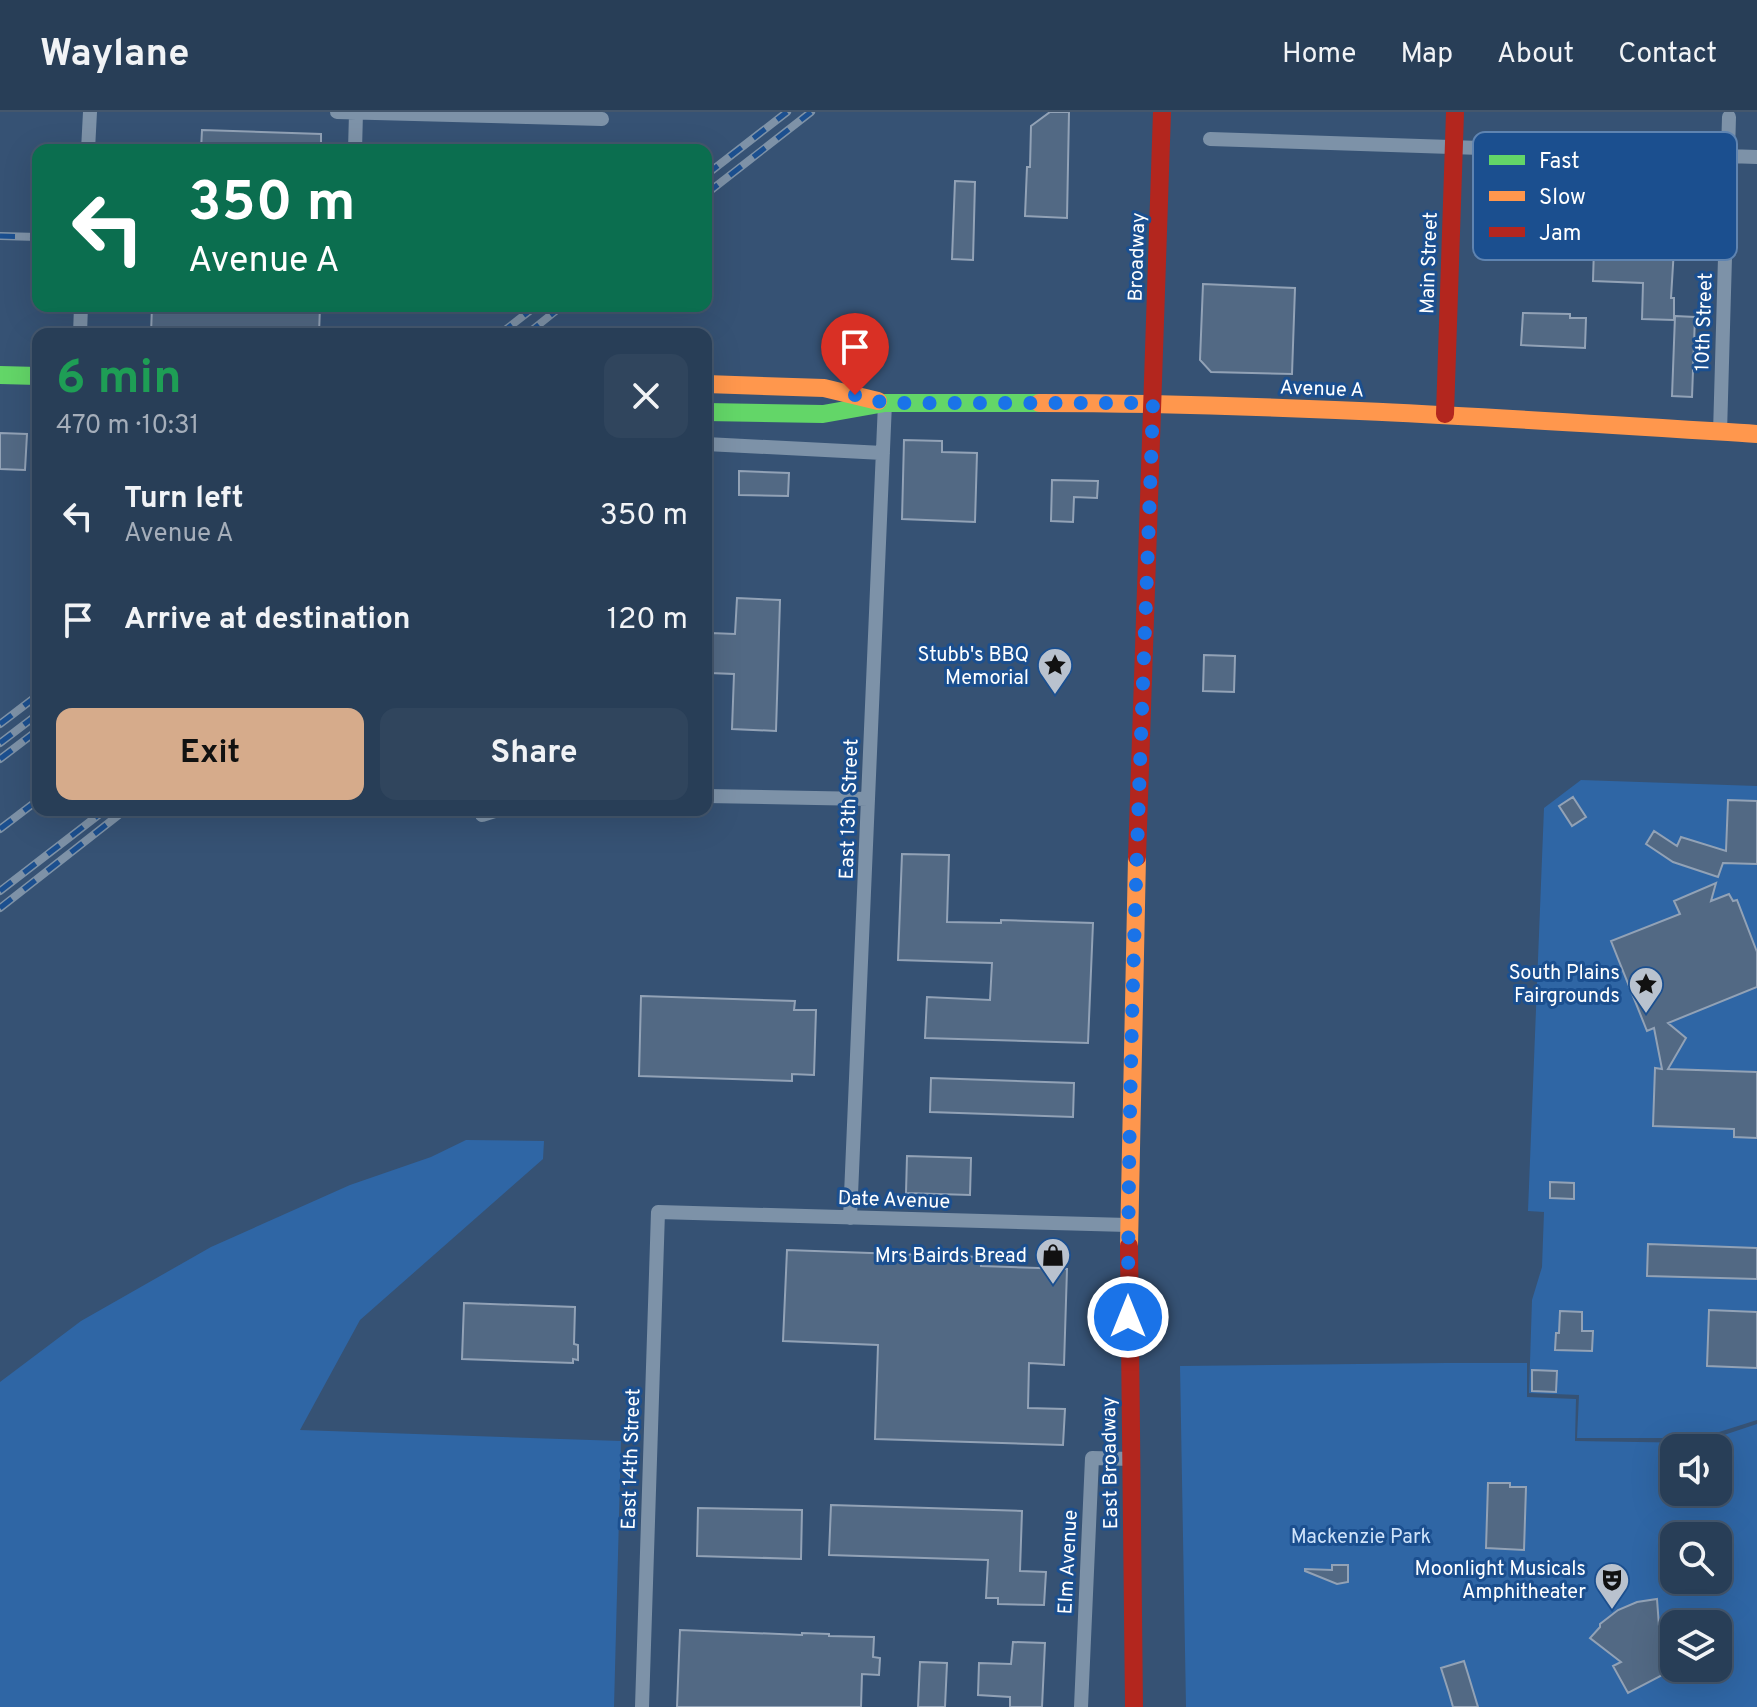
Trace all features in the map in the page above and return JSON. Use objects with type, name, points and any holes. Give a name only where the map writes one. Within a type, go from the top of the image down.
[{"type":"main road","name":"Broadway","points":[[1153,403],[1162,112]]},
{"type":"main road","name":"Main Street","points":[[1445,414],[1455,112]]},
{"type":"main road","points":[[0,375],[32,376]]},
{"type":"main road","name":"Avenue A","points":[[712,384],[824,388],[885,403]]},
{"type":"main road","name":"Avenue A","points":[[712,412],[823,414],[885,403],[1153,403],[1445,414],[1757,434]]},
{"type":"main road","name":"East Broadway","points":[[1134,1707],[1128,1225],[1135,899],[1153,403]]},
{"type":"street","points":[[88,144],[90,112]]},
{"type":"street","points":[[337,112],[602,119]]},
{"type":"street","points":[[355,144],[356,113]]},
{"type":"street","name":"10th Street","points":[[1729,117],[1729,132]]},
{"type":"street","points":[[1210,139],[1473,147]]},
{"type":"street","points":[[1737,156],[1757,157]]},
{"type":"street","name":"10th Street","points":[[1720,433],[1725,260]]},
{"type":"street","name":"East 13th Street","points":[[850,1218],[885,403]]},
{"type":"street","points":[[712,444],[883,453]]},
{"type":"street","points":[[712,796],[868,799]]},
{"type":"street","name":"Date Avenue","points":[[658,1212],[1128,1225]]},
{"type":"street","name":"East 14th Street","points":[[642,1707],[658,1212]]},
{"type":"street","name":"Elm Avenue","points":[[1081,1707],[1092,1458],[1132,1459]]},
{"type":"green space","name":"South Plains Fairgrounds","points":[[1581,780],[1757,786],[1757,1420],[1713,1434],[1660,1434],[1660,1438],[1577,1438],[1579,1395],[1529,1393],[1532,1300],[1542,1267],[1544,1212],[1528,1211],[1544,808]]},
{"type":"green space","points":[[466,1140],[544,1141],[543,1159],[360,1320],[300,1430],[621,1441],[614,1707],[0,1707],[0,1382],[81,1321],[211,1247],[350,1185],[431,1157]]},
{"type":"green space","name":"Mackenzie Park","points":[[1527,1363],[1527,1397],[1576,1399],[1575,1441],[1660,1442],[1660,1506],[1732,1506],[1732,1434],[1727,1434],[1757,1424],[1757,1707],[1186,1707],[1180,1366]]},
{"type":"building","points":[[1050,112],[1069,112],[1067,218],[1025,216],[1031,126]]},
{"type":"building","points":[[202,130],[321,134],[321,144],[201,144]]},
{"type":"building","points":[[955,181],[975,182],[973,260],[952,259]]},
{"type":"building","points":[[1594,260],[1673,260],[1671,298],[1674,298],[1674,320],[1642,319],[1643,283],[1593,281]]},
{"type":"building","points":[[1203,284],[1295,288],[1292,374],[1211,372],[1200,360]]},
{"type":"building","points":[[152,312],[320,312],[319,328],[151,328]]},
{"type":"building","points":[[1523,313],[1570,314],[1570,318],[1586,318],[1585,348],[1521,345]]},
{"type":"building","points":[[1675,316],[1695,317],[1692,397],[1672,396]]},
{"type":"building","points":[[0,433],[27,434],[25,470],[0,469]]},
{"type":"building","points":[[904,440],[942,441],[942,452],[977,453],[975,522],[902,519]]},
{"type":"building","points":[[739,471],[789,473],[788,496],[739,495]]},
{"type":"building","points":[[1052,480],[1098,481],[1097,498],[1074,497],[1073,522],[1051,521]]},
{"type":"building","points":[[737,598],[780,600],[776,731],[732,729],[734,674],[712,673],[712,633],[735,634]]},
{"type":"building","points":[[1204,655],[1235,656],[1234,692],[1203,691]]},
{"type":"building","points":[[1573,797],[1586,817],[1572,826],[1559,806]]},
{"type":"building","points":[[1728,800],[1757,801],[1757,864],[1723,863],[1718,877],[1673,862],[1646,844],[1654,831],[1677,846],[1681,837],[1726,851]]},
{"type":"building","points":[[902,854],[949,855],[947,922],[1093,923],[1088,1043],[925,1038],[927,997],[990,1000],[992,963],[898,960]]},
{"type":"building","points":[[1716,883],[1711,901],[1729,894],[1733,901],[1737,900],[1757,952],[1757,987],[1668,1023],[1686,1038],[1668,1069],[1757,1072],[1757,1138],[1734,1137],[1734,1129],[1653,1126],[1655,1068],[1662,1069],[1654,1028],[1647,1031],[1611,941],[1680,914],[1674,901]]},
{"type":"building","points":[[641,996],[795,1001],[794,1010],[816,1010],[814,1075],[792,1074],[792,1081],[639,1076]]},
{"type":"building","points":[[931,1078],[1074,1083],[1073,1117],[930,1112]]},
{"type":"building","points":[[907,1156],[971,1158],[970,1195],[906,1193]]},
{"type":"building","points":[[1550,1182],[1574,1183],[1574,1199],[1550,1198]]},
{"type":"building","points":[[1648,1244],[1757,1248],[1757,1279],[1647,1276]]},
{"type":"building","points":[[787,1250],[981,1257],[981,1266],[1067,1269],[1064,1365],[1029,1363],[1028,1408],[1065,1409],[1063,1445],[875,1439],[878,1345],[783,1341]]},
{"type":"building","points":[[464,1303],[575,1307],[574,1344],[578,1345],[578,1360],[573,1359],[573,1363],[462,1359]]},
{"type":"building","points":[[1709,1310],[1757,1312],[1757,1368],[1707,1366]]},
{"type":"building","points":[[1560,1311],[1582,1312],[1582,1331],[1593,1331],[1592,1351],[1555,1350]]},
{"type":"building","points":[[1532,1370],[1557,1371],[1556,1392],[1532,1391]]},
{"type":"building","points":[[1488,1483],[1526,1487],[1524,1550],[1486,1548]]},
{"type":"building","points":[[831,1505],[1022,1511],[1020,1571],[1046,1572],[1044,1605],[998,1604],[998,1598],[986,1598],[988,1560],[829,1555]]},
{"type":"building","points":[[698,1508],[802,1510],[801,1559],[697,1556]]},
{"type":"building","points":[[1332,1565],[1348,1565],[1348,1582],[1337,1584],[1305,1571],[1332,1570]]},
{"type":"building","points":[[1657,1599],[1660,1676],[1628,1693],[1613,1666],[1621,1662],[1590,1638],[1600,1624],[1618,1610],[1637,1602]]},
{"type":"building","points":[[680,1630],[874,1637],[873,1657],[880,1658],[879,1675],[862,1674],[861,1707],[677,1707]]},
{"type":"building","points":[[1013,1642],[1045,1643],[1042,1707],[1010,1707],[1010,1697],[978,1695],[979,1663],[1011,1664]]},
{"type":"building","points":[[1464,1661],[1478,1707],[1453,1707],[1441,1668]]},
{"type":"building","points":[[920,1662],[947,1663],[945,1707],[918,1707]]},
{"type":"railway","points":[[712,170],[787,112]]},
{"type":"railway","points":[[712,189],[811,112]]},
{"type":"railway","points":[[0,236],[32,237]]},
{"type":"railway","points":[[508,328],[528,312]]},
{"type":"railway","points":[[534,328],[554,312]]},
{"type":"railway","points":[[0,724],[32,700]]},
{"type":"railway","points":[[0,743],[32,719]]},
{"type":"railway","points":[[0,759],[32,735]]},
{"type":"railway","points":[[0,829],[32,805]]},
{"type":"railway","points":[[0,891],[97,816]]},
{"type":"railway","points":[[0,908],[117,816]]},
{"type":"traffic: fast","points":[[0,375],[32,376]]},
{"type":"traffic: fast","points":[[712,412],[823,414],[885,403],[1039,403]]},
{"type":"traffic: slow","points":[[712,384],[824,388],[878,401]]},
{"type":"traffic: slow","points":[[1039,403],[1309,409],[1757,434]]},
{"type":"traffic: slow","points":[[1129,1246],[1137,857]]},
{"type":"traffic: jam","points":[[1137,857],[1162,112]]},
{"type":"traffic: jam","points":[[1445,414],[1455,112]]},
{"type":"traffic: jam","points":[[1129,1246],[1134,1707]]},
{"type":"place","name":"Stubb's BBQ Memorial","points":[[1055,696]]},
{"type":"place","name":"South Plains Fairgrounds","points":[[1646,1015]]},
{"type":"place","name":"Mrs Bairds Bread","points":[[1053,1286]]},
{"type":"place","name":"Moonlight Musicals Amphitheater","points":[[1612,1611]]},
{"type":"route","points":[[855,395],[885,403],[1153,403],[1135,913],[1128,1317]]}]
